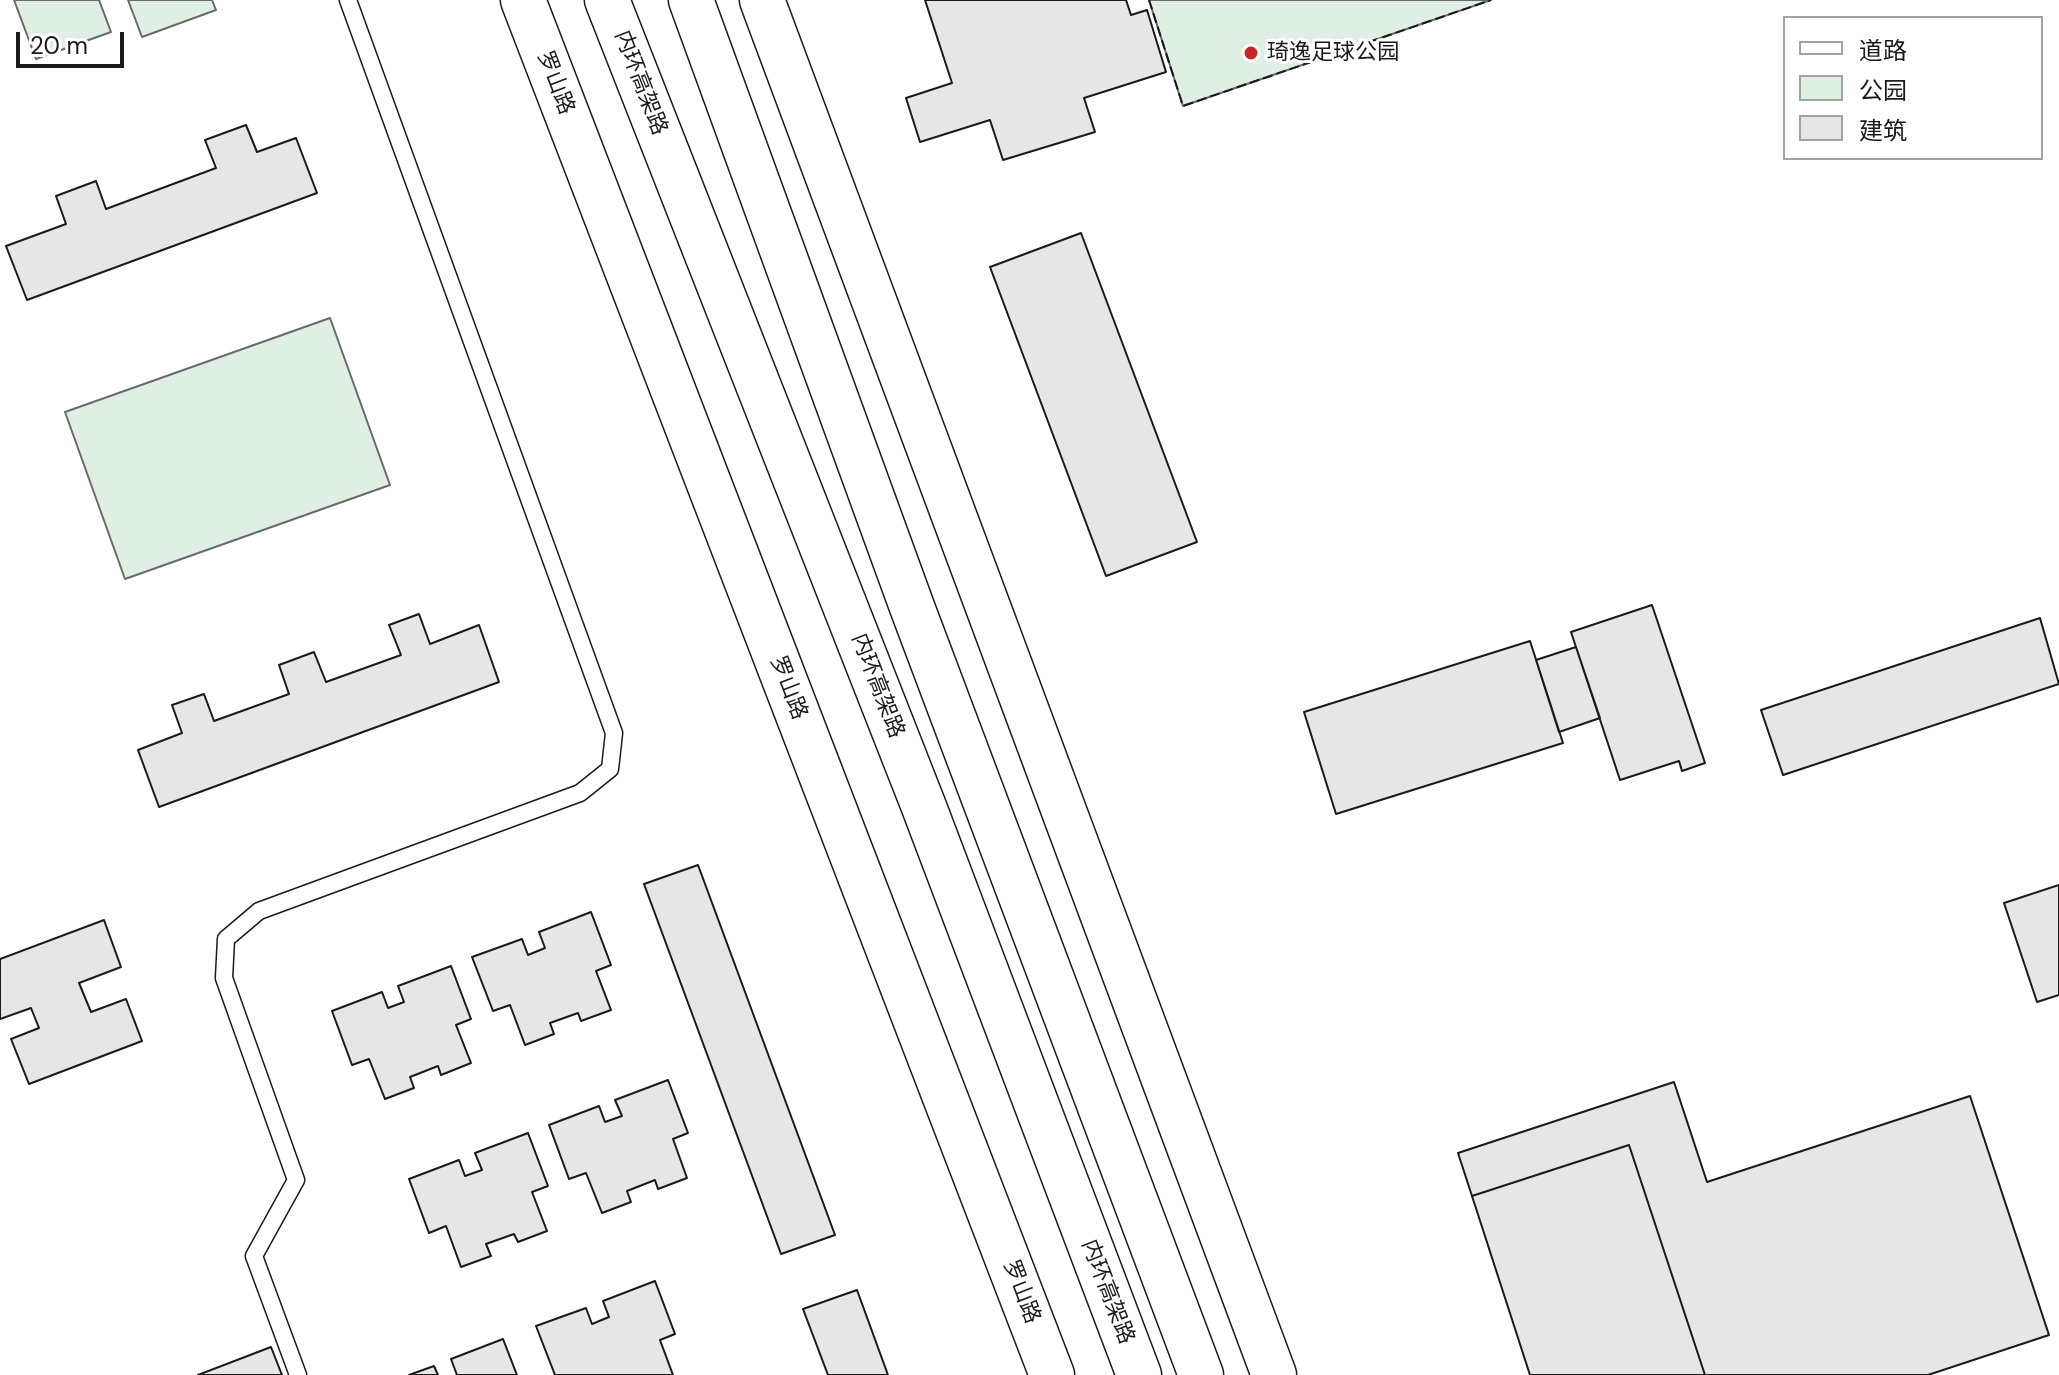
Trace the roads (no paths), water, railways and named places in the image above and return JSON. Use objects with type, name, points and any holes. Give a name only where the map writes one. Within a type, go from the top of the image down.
[{"type":"main road","name":"罗山路","points":[[523,0],[1052,1375]]},
{"type":"main road","name":"内环高架路","points":[[607,0],[854,629],[1139,1375]]},
{"type":"main road","points":[[691,0],[912,607],[1201,1375]]},
{"type":"main road","points":[[762,0],[1274,1375]]},
{"type":"lane","points":[[298,1375],[254,1256],[296,1180],[224,978],[226,939],[259,911],[580,793],[610,769],[614,733],[348,0]]},
{"type":"place","name":"琦逸足球公园","points":[[1251,53]]}]
